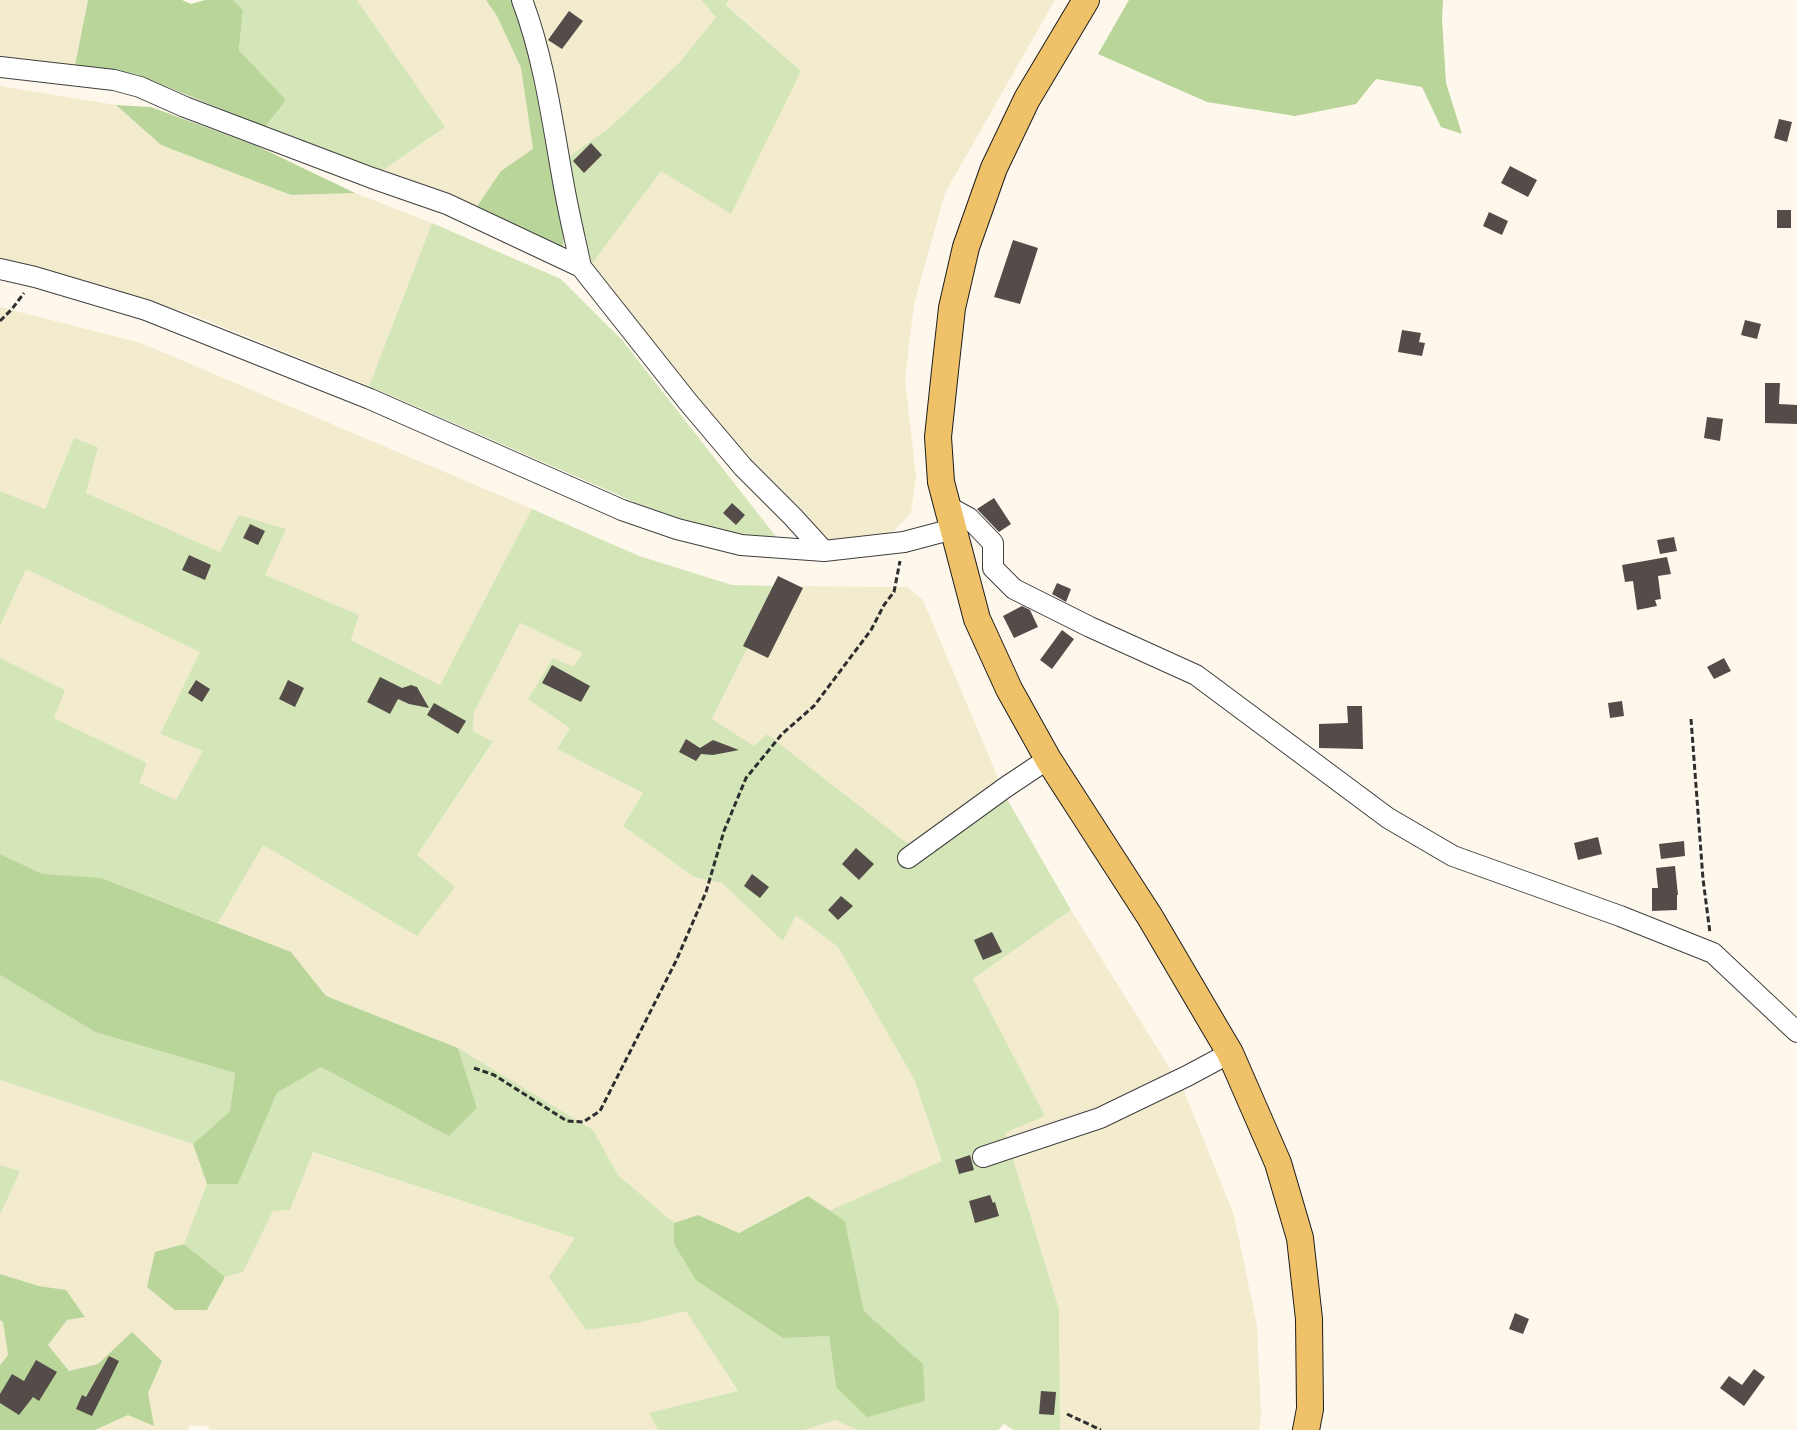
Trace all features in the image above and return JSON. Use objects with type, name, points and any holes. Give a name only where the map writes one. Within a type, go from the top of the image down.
[{"type":"main road","points":[[1086,0],[1027,99],[994,168],[966,247],[952,308],[938,437],[941,482],[977,619],[1009,689],[1048,759],[1150,917],[1230,1053],[1278,1163],[1300,1238],[1309,1319],[1310,1409],[1306,1430]]},
{"type":"street","points":[[522,0],[550,101],[563,184],[581,267],[688,402],[743,467],[824,551]]},
{"type":"street","points":[[0,67],[114,80],[140,87],[372,178],[447,204],[581,267]]},
{"type":"street","points":[[0,269],[146,310],[370,399],[622,510],[677,529],[741,545],[824,551],[904,542],[950,517],[969,518],[993,543],[993,568],[1014,589],[1090,627],[1196,675],[1388,818],[1453,856],[1713,952],[1797,1032]]},
{"type":"street","points":[[908,858],[1048,759]]},
{"type":"street","points":[[983,1157],[1100,1118],[1230,1053]]},
{"type":"path","points":[[0,321],[12,309],[35,277]]},
{"type":"path","points":[[474,1068],[494,1075],[567,1121],[583,1122],[600,1111],[676,961],[702,902],[724,831],[746,778],[782,734],[814,706],[871,630],[884,605],[894,592],[904,542]]},
{"type":"path","points":[[1691,719],[1703,879],[1713,952]]},
{"type":"path","points":[[1066,1414],[1101,1430]]},
{"type":"shaded area","points":[[0,0],[88,0],[75,65],[0,59]]},
{"type":"shaded area","points":[[357,0],[486,0],[497,16],[521,68],[533,150],[501,171],[476,208],[379,173],[445,127]]},
{"type":"shaded area","points":[[530,0],[701,0],[716,17],[679,63],[609,128],[565,159]]},
{"type":"shaded area","points":[[729,0],[1055,0],[945,193],[914,304],[905,379],[916,476],[911,513],[892,533],[829,542],[753,467],[591,265],[661,170],[731,214],[801,71],[726,4]]},
{"type":"shaded area","points":[[0,86],[116,105],[161,145],[291,195],[355,193],[432,223],[369,386],[189,313],[0,261]]},
{"type":"shaded area","points":[[0,307],[141,343],[532,509],[440,685],[351,640],[359,615],[264,575],[285,530],[220,552],[86,493],[98,447],[74,438],[45,509],[0,491]]},
{"type":"shaded area","points":[[26,568],[200,652],[160,734],[204,751],[176,800],[138,783],[147,763],[54,718],[64,689],[0,658],[0,626]]},
{"type":"shaded area","points":[[778,586],[907,587],[923,600],[1007,799],[925,857],[767,734],[755,747],[712,719]]},
{"type":"shaded area","points":[[519,623],[584,653],[573,667],[570,728],[557,749],[643,793],[623,826],[694,877],[722,883],[783,941],[796,914],[838,947],[914,1079],[942,1162],[829,1211],[807,1196],[739,1233],[698,1215],[674,1223],[618,1175],[593,1130],[458,1048],[326,996],[291,952],[218,923],[263,845],[417,936],[417,855],[493,743],[473,731],[474,712]]},
{"type":"shaded area","points":[[1071,910],[1184,1091],[1234,1215],[1257,1325],[1261,1415],[1259,1430],[1060,1430],[1059,1309],[1005,1133],[1045,1116],[973,979]]},
{"type":"shaded area","points":[[0,1080],[193,1144],[207,1184],[184,1244],[155,1252],[207,1310],[225,1277],[243,1272],[273,1211],[290,1210],[312,1152],[575,1238],[641,1322],[686,1310],[738,1392],[650,1413],[658,1430],[210,1430],[207,1426],[190,1425],[188,1430],[95,1430],[128,1415],[132,1333],[98,1364],[69,1371],[48,1345],[67,1320],[85,1316],[66,1290],[39,1286],[0,1274],[0,1215],[20,1171],[0,1165]]},
{"type":"shaded area","points":[[0,1320],[3,1322],[8,1355],[0,1365]]},
{"type":"shaded area","points":[[835,1420],[858,1430],[804,1430]]},
{"type":"green space","points":[[88,0],[182,0],[191,4],[205,0],[233,0],[243,10],[239,50],[286,100],[265,127],[136,74],[75,65]]},
{"type":"green space","points":[[233,0],[357,0],[445,127],[379,173],[265,127],[286,100],[239,50],[243,10]]},
{"type":"green space","points":[[486,0],[512,0],[525,38],[564,224],[563,252],[476,208],[501,171],[533,149],[521,68],[497,16]]},
{"type":"green space","points":[[701,0],[729,0],[726,5],[801,71],[731,214],[661,171],[591,265],[565,159],[609,128],[679,63],[716,17]]},
{"type":"green space","points":[[1129,0],[1443,0],[1446,83],[1462,134],[1441,127],[1422,87],[1376,79],[1356,104],[1295,116],[1207,102],[1098,54]]},
{"type":"green space","points":[[116,105],[151,107],[257,146],[355,193],[291,195],[161,145]]},
{"type":"green space","points":[[432,223],[561,279],[622,340],[781,543],[725,535],[639,504],[369,386]]},
{"type":"green space","points":[[74,438],[98,447],[86,493],[220,552],[239,515],[286,529],[265,575],[359,615],[351,640],[440,685],[532,509],[639,556],[732,585],[778,586],[712,719],[754,746],[767,734],[925,857],[1007,799],[1071,910],[973,979],[1045,1116],[1005,1133],[1059,1309],[1060,1430],[1014,1430],[1004,1424],[998,1430],[858,1430],[835,1420],[804,1430],[658,1430],[649,1413],[738,1391],[686,1311],[641,1322],[586,1330],[549,1277],[575,1238],[313,1152],[290,1210],[273,1211],[243,1272],[225,1277],[184,1244],[207,1184],[238,1184],[277,1093],[321,1067],[449,1135],[477,1108],[458,1048],[593,1130],[618,1175],[674,1223],[674,1245],[783,1337],[829,1336],[836,1387],[923,1364],[864,1311],[845,1221],[829,1211],[942,1161],[914,1079],[838,947],[796,915],[783,941],[722,883],[694,877],[623,826],[643,793],[557,749],[570,728],[528,699],[553,658],[573,667],[583,653],[520,623],[474,712],[473,731],[493,742],[417,855],[455,887],[417,936],[263,845],[218,923],[102,878],[42,875],[0,854],[0,658],[65,690],[54,718],[147,763],[139,783],[176,800],[203,751],[160,734],[200,652],[26,569],[0,626],[0,491],[45,509]]},
{"type":"green space","points":[[0,854],[42,874],[102,878],[291,952],[326,996],[458,1048],[477,1108],[449,1136],[321,1067],[277,1093],[238,1184],[207,1184],[193,1144],[230,1111],[235,1073],[95,1032],[0,975]]},
{"type":"green space","points":[[0,975],[95,1032],[235,1073],[230,1111],[193,1144],[0,1080]]},
{"type":"green space","points":[[0,1165],[20,1171],[0,1215]]},
{"type":"green space","points":[[808,1196],[845,1221],[864,1311],[923,1364],[925,1401],[867,1417],[836,1387],[829,1336],[783,1338],[696,1280],[674,1244],[674,1223],[698,1215],[739,1233]]},
{"type":"green space","points":[[184,1244],[225,1277],[207,1310],[175,1310],[147,1287],[155,1252]]},
{"type":"green space","points":[[0,1274],[39,1286],[66,1290],[85,1317],[67,1320],[48,1345],[69,1371],[98,1364],[132,1332],[162,1361],[148,1393],[154,1426],[128,1415],[95,1430],[0,1430],[0,1365],[8,1355],[3,1322],[0,1320]]},
{"type":"building","points":[[569,11],[583,21],[562,49],[548,40]]},
{"type":"building","points":[[1779,119],[1792,122],[1787,142],[1774,138]]},
{"type":"building","points":[[591,143],[602,155],[584,173],[573,161]]},
{"type":"building","points":[[1510,166],[1537,180],[1528,197],[1501,183]]},
{"type":"building","points":[[1777,210],[1791,210],[1791,228],[1777,228]]},
{"type":"building","points":[[1489,212],[1508,221],[1502,235],[1483,226]]},
{"type":"building","points":[[1013,240],[1038,248],[1020,304],[994,297]]},
{"type":"building","points":[[1745,320],[1761,324],[1757,339],[1741,335]]},
{"type":"building","points":[[1402,330],[1421,333],[1419,342],[1425,343],[1422,356],[1398,352]]},
{"type":"building","points":[[1765,383],[1780,383],[1779,404],[1797,405],[1797,424],[1765,423]]},
{"type":"building","points":[[1707,417],[1723,419],[1720,441],[1704,438]]},
{"type":"building","points":[[994,498],[1011,524],[999,532],[977,509]]},
{"type":"building","points":[[732,503],[745,515],[736,525],[723,513]]},
{"type":"building","points":[[250,524],[265,531],[258,545],[243,538]]},
{"type":"building","points":[[1674,537],[1677,551],[1660,554],[1657,540]]},
{"type":"building","points":[[189,555],[211,565],[205,580],[182,570]]},
{"type":"building","points":[[1667,557],[1671,574],[1658,576],[1661,599],[1655,600],[1657,606],[1637,610],[1633,581],[1625,582],[1622,565]]},
{"type":"building","points":[[778,576],[803,588],[768,658],[743,646]]},
{"type":"building","points":[[1057,583],[1071,589],[1066,602],[1052,594]]},
{"type":"building","points":[[1022,606],[1030,610],[1038,627],[1014,638],[1003,616]]},
{"type":"building","points":[[1062,630],[1074,639],[1052,669],[1040,660]]},
{"type":"building","points":[[1724,658],[1731,671],[1714,679],[1707,667]]},
{"type":"building","points":[[552,665],[590,686],[581,702],[542,683]]},
{"type":"building","points":[[380,677],[402,688],[411,685],[417,687],[429,708],[398,699],[390,714],[367,702]]},
{"type":"building","points":[[196,680],[210,689],[202,702],[188,693]]},
{"type":"building","points":[[288,680],[304,688],[295,707],[279,699]]},
{"type":"building","points":[[1622,701],[1624,716],[1610,718],[1608,703]]},
{"type":"building","points":[[434,703],[466,721],[458,734],[427,715]]},
{"type":"building","points":[[1347,706],[1362,706],[1363,749],[1319,748],[1319,724],[1348,723]]},
{"type":"building","points":[[686,739],[700,748],[713,740],[739,750],[713,755],[701,754],[696,761],[679,752]]},
{"type":"building","points":[[1598,837],[1602,854],[1578,860],[1574,843]]},
{"type":"building","points":[[1684,841],[1685,856],[1661,859],[1659,844]]},
{"type":"building","points":[[856,848],[874,864],[859,880],[842,864]]},
{"type":"building","points":[[1675,866],[1677,910],[1652,911],[1652,888],[1658,888],[1656,868]]},
{"type":"building","points":[[752,874],[769,887],[760,898],[744,886]]},
{"type":"building","points":[[841,896],[853,906],[838,920],[828,910]]},
{"type":"building","points":[[992,932],[1002,952],[983,960],[974,940]]},
{"type":"building","points":[[970,1155],[974,1170],[959,1174],[955,1160]]},
{"type":"building","points":[[990,1195],[993,1203],[995,1202],[999,1216],[975,1223],[969,1201]]},
{"type":"building","points":[[1515,1313],[1529,1319],[1523,1334],[1509,1329]]},
{"type":"building","points":[[109,1356],[119,1361],[92,1416],[76,1409],[82,1395],[86,1397]]},
{"type":"building","points":[[36,1360],[57,1372],[39,1401],[33,1397],[19,1415],[0,1403],[0,1394],[12,1374],[24,1381]]},
{"type":"building","points":[[1754,1369],[1765,1377],[1744,1406],[1720,1388],[1729,1376],[1742,1385]]},
{"type":"building","points":[[1041,1391],[1056,1392],[1054,1415],[1039,1414]]}]
